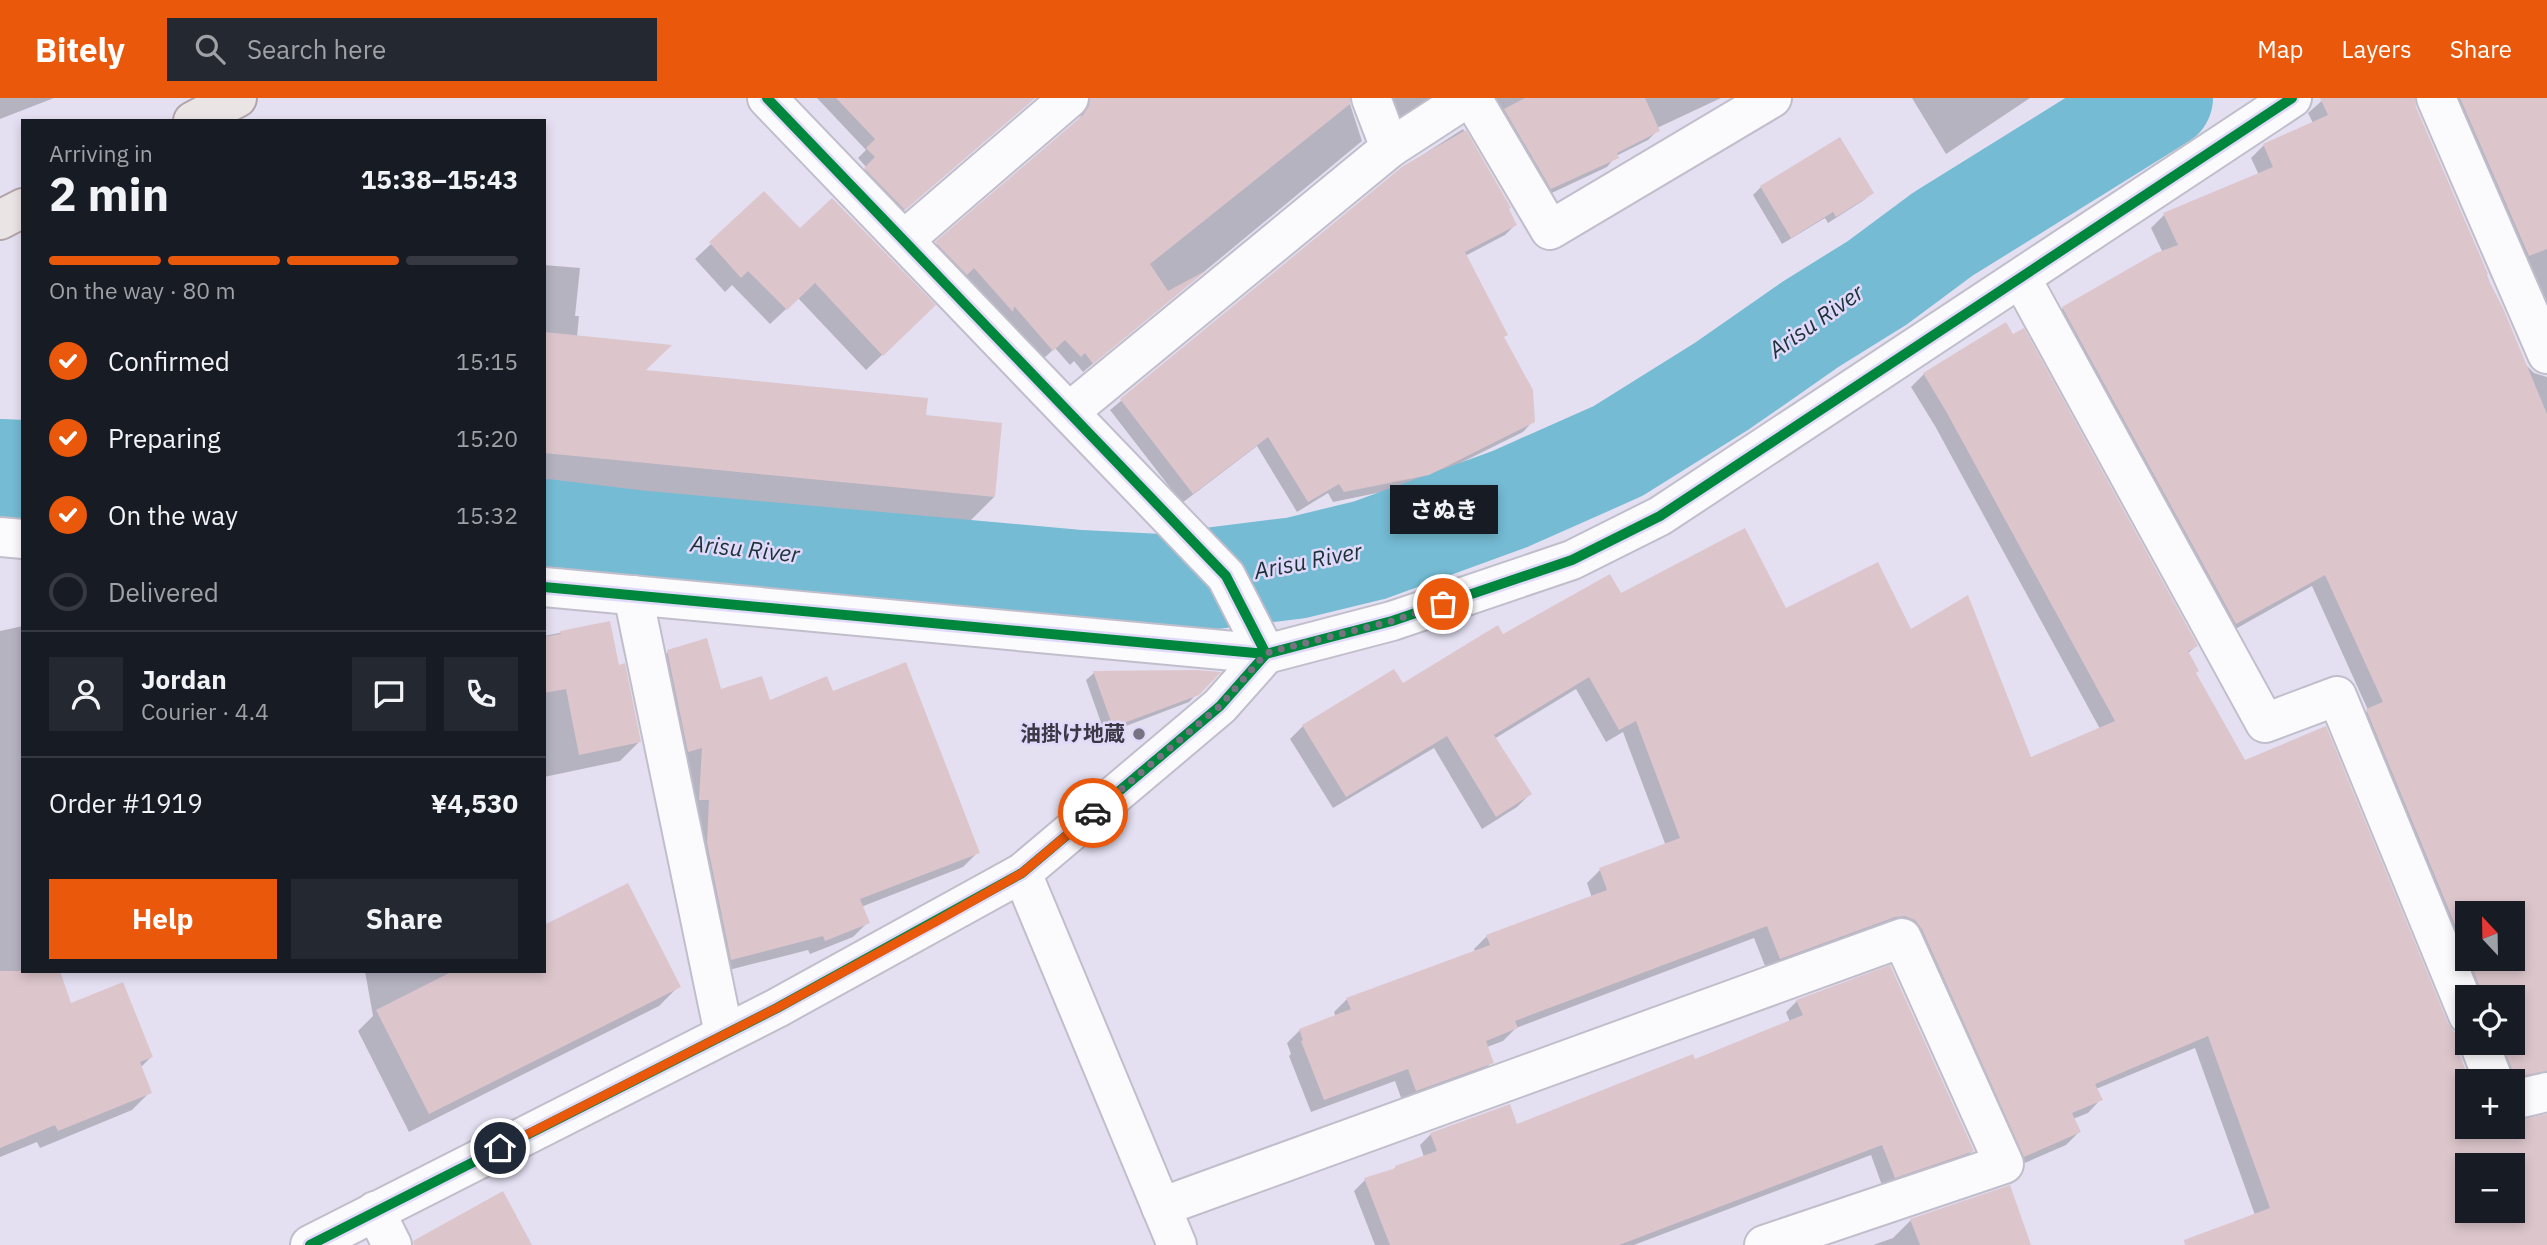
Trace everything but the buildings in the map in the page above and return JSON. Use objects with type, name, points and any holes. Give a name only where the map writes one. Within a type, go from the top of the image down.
[{"type":"main road","points":[[197,119],[237,98]]},
{"type":"main road","points":[[0,220],[21,209]]},
{"type":"street","points":[[767,98],[1226,576],[1266,653]]},
{"type":"street","points":[[904,240],[1069,98]]},
{"type":"street","points":[[1371,98],[1390,148]]},
{"type":"street","points":[[1069,412],[1390,148],[1466,98]]},
{"type":"street","points":[[1472,98],[1550,230],[1772,98]]},
{"type":"street","points":[[546,587],[1266,653],[1392,621],[1572,560],[1660,516],[2292,98]]},
{"type":"street","points":[[2437,98],[2547,354]]},
{"type":"street","points":[[2021,278],[2265,723],[2337,696],[2456,985]]},
{"type":"street","points":[[0,537],[21,540]]},
{"type":"street","points":[[633,595],[724,1034]]},
{"type":"street","points":[[310,1245],[724,1034],[905,939],[1022,873],[1220,706],[1266,653]]},
{"type":"street","points":[[1022,873],[1177,1245]]},
{"type":"street","points":[[1161,1207],[1902,938],[2004,1164],[1764,1245]]},
{"type":"street","points":[[2525,1097],[2547,1092]]},
{"type":"street","points":[[375,1211],[391,1245]]},
{"type":"waterway","name":"Arisu River","points":[[546,530],[635,541],[1080,581],[1159,585],[1296,568],[1370,550],[1510,499],[1618,451],[1877,283],[1943,234],[2162,98]]},
{"type":"waterway","name":"Arisu River","points":[[0,470],[21,471]]},
{"type":"cycle path","points":[[310,1245],[777,1008],[1022,873],[1220,706],[1266,654],[1226,576],[767,98]]},
{"type":"cycle path","points":[[546,587],[1266,654],[1392,621],[1572,560],[1660,516],[2292,98]]},
{"type":"way so far","points":[[1093,813],[1220,706],[1266,653],[1392,621],[1443,604]]},
{"type":"place","name":"さぬき","points":[[1443,604]]},
{"type":"place","name":"油掛け地蔵","points":[[1139,734]]},
{"type":"route","points":[[500,1148],[777,1008],[1022,873],[1093,813]]}]
